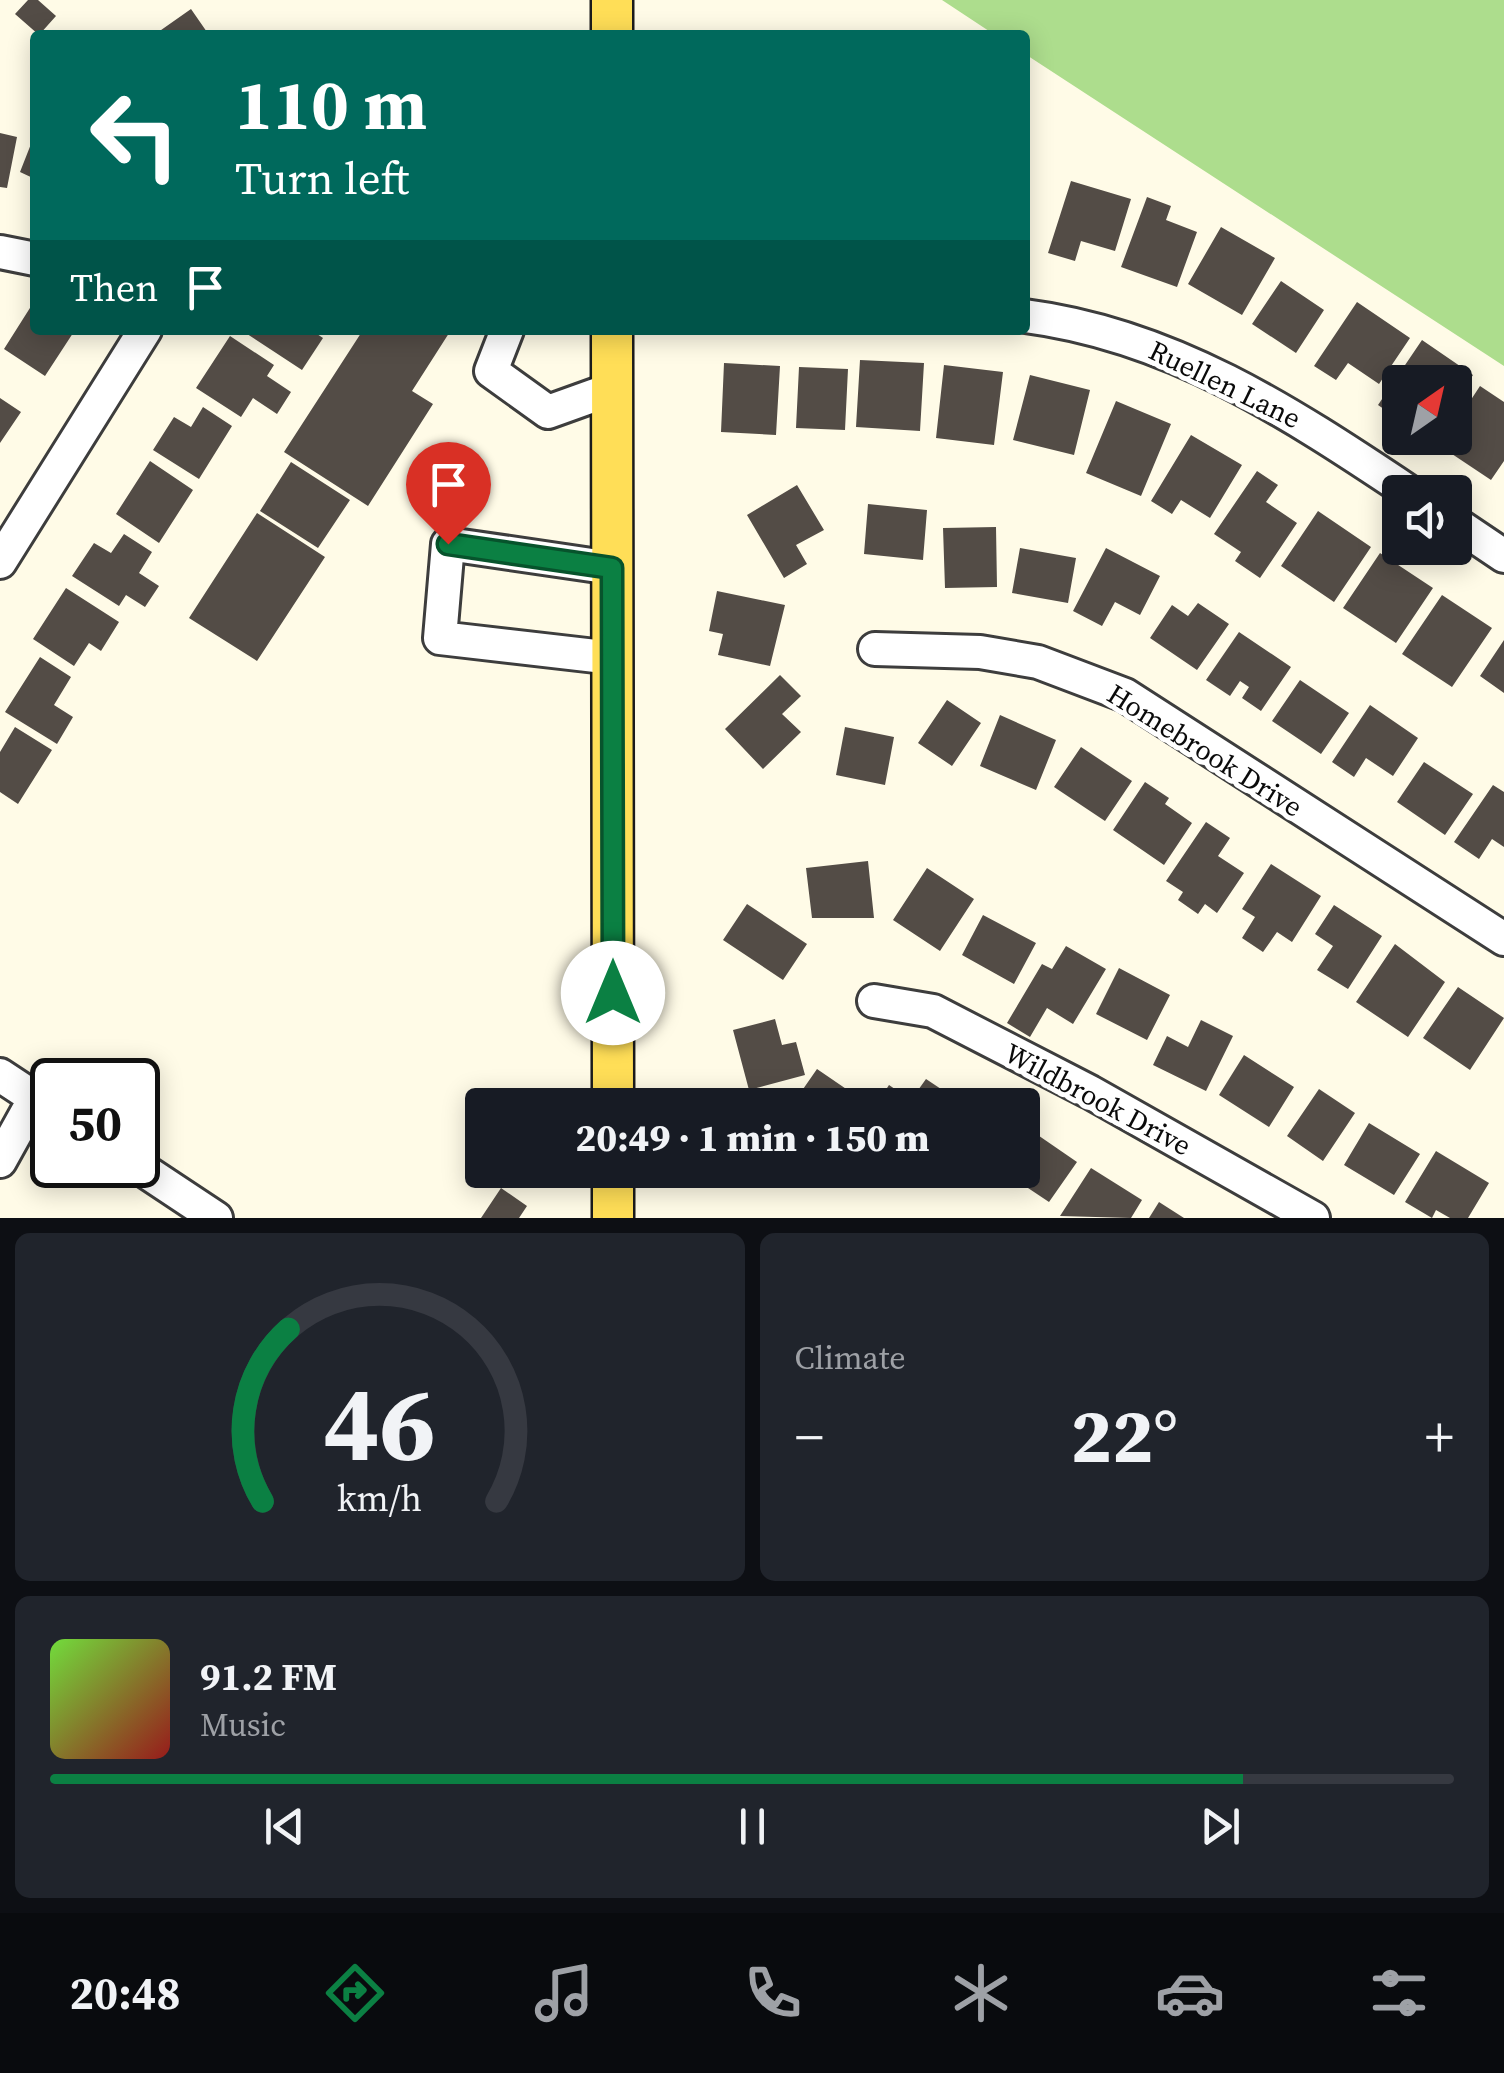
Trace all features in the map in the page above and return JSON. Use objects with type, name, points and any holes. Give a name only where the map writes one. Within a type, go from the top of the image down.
[{"type":"main road","points":[[612,0],[612,30]]},
{"type":"main road","points":[[612,335],[613,1088]]},
{"type":"main road","points":[[614,1188],[614,1218]]},
{"type":"street","points":[[0,252],[30,258]]},
{"type":"street","name":"Ruellen Lane","points":[[1030,317],[1120,335],[1186,359],[1312,427],[1384,475]]},
{"type":"street","points":[[0,562],[142,335]]},
{"type":"street","points":[[505,335],[491,371],[548,412],[612,389]]},
{"type":"street","points":[[1472,535],[1504,556]]},
{"type":"street","points":[[612,568],[448,544],[440,638],[613,658]]},
{"type":"street","name":"Homebrook Drive","points":[[875,649],[980,652],[1038,662],[1126,694],[1504,939]]},
{"type":"street","name":"Wildbrook Drive","points":[[874,1001],[932,1011],[1090,1092],[1314,1218]]},
{"type":"street","points":[[0,1075],[30,1095]]},
{"type":"street","points":[[0,1162],[30,1122]]},
{"type":"street","points":[[160,1184],[197,1213]]},
{"type":"green space","points":[[942,0],[1504,0],[1504,366],[1030,57],[1030,30],[987,30]]},
{"type":"building","points":[[28,0],[38,0],[56,16],[43,30],[33,30],[15,14]]},
{"type":"building","points":[[191,9],[206,30],[161,30]]},
{"type":"building","points":[[0,133],[17,137],[7,188],[0,187]]},
{"type":"building","points":[[30,147],[30,177],[20,172]]},
{"type":"building","points":[[1071,181],[1131,199],[1115,251],[1081,241],[1075,261],[1048,253]]},
{"type":"building","points":[[1147,197],[1171,206],[1166,220],[1197,232],[1177,287],[1121,267]]},
{"type":"building","points":[[1221,227],[1275,258],[1242,315],[1188,284]]},
{"type":"building","points":[[1281,281],[1324,310],[1296,353],[1252,324]]},
{"type":"building","points":[[1357,302],[1410,338],[1392,365],[1382,365],[1379,384],[1348,363],[1336,380],[1314,366]]},
{"type":"building","points":[[30,308],[30,335],[72,335],[45,376],[4,349]]},
{"type":"building","points":[[249,335],[318,335],[323,338],[302,370]]},
{"type":"building","points":[[360,335],[448,335],[412,391],[433,404],[368,506],[284,452]]},
{"type":"building","points":[[230,336],[274,365],[267,376],[291,392],[277,414],[253,398],[241,417],[196,388]]},
{"type":"building","points":[[1422,340],[1458,365],[1405,365]]},
{"type":"building","points":[[860,360],[924,363],[920,431],[856,427]]},
{"type":"building","points":[[724,363],[780,366],[776,435],[721,432]]},
{"type":"building","points":[[944,365],[1003,372],[994,445],[936,438]]},
{"type":"building","points":[[799,367],[848,369],[845,430],[796,428]]},
{"type":"building","points":[[1030,375],[1090,390],[1074,455],[1013,440]]},
{"type":"building","points":[[1480,386],[1504,402],[1504,461],[1491,480],[1454,455],[1472,455],[1472,398]]},
{"type":"building","points":[[0,398],[21,412],[0,443]]},
{"type":"building","points":[[1116,401],[1171,424],[1141,496],[1086,473]]},
{"type":"building","points":[[203,407],[232,426],[199,479],[153,450],[174,417],[191,427]]},
{"type":"building","points":[[1191,435],[1242,465],[1210,518],[1181,500],[1172,514],[1151,501]]},
{"type":"building","points":[[150,461],[193,490],[159,543],[116,514]]},
{"type":"building","points":[[291,462],[350,500],[318,548],[260,511]]},
{"type":"building","points":[[1257,471],[1278,485],[1266,502],[1297,523],[1260,578],[1235,561],[1241,552],[1214,534]]},
{"type":"building","points":[[797,485],[824,530],[796,545],[807,564],[784,578],[747,515]]},
{"type":"building","points":[[868,504],[927,510],[923,560],[864,554]]},
{"type":"building","points":[[1318,511],[1371,547],[1334,602],[1281,566]]},
{"type":"building","points":[[257,513],[325,557],[257,661],[189,618]]},
{"type":"building","points":[[996,527],[997,587],[945,588],[943,528]]},
{"type":"building","points":[[124,534],[152,552],[139,573],[159,586],[145,607],[126,595],[119,606],[72,576],[94,543],[111,553]]},
{"type":"building","points":[[1020,548],[1076,558],[1068,603],[1012,593]]},
{"type":"building","points":[[1106,548],[1160,576],[1140,615],[1115,602],[1102,626],[1073,611]]},
{"type":"building","points":[[1380,553],[1382,565],[1398,565],[1433,588],[1396,643],[1343,608]]},
{"type":"building","points":[[66,588],[119,622],[101,651],[89,643],[74,666],[33,639]]},
{"type":"building","points":[[717,591],[785,605],[770,666],[718,655],[723,634],[709,631]]},
{"type":"building","points":[[1442,595],[1492,628],[1452,687],[1402,654]]},
{"type":"building","points":[[1198,603],[1229,624],[1197,670],[1150,638],[1172,605],[1188,616]]},
{"type":"building","points":[[1239,632],[1291,667],[1261,711],[1242,698],[1249,687],[1240,681],[1230,696],[1206,680]]},
{"type":"building","points":[[1504,640],[1504,693],[1480,676]]},
{"type":"building","points":[[40,657],[71,677],[54,705],[73,717],[57,744],[5,712]]},
{"type":"building","points":[[780,675],[801,696],[782,714],[801,732],[763,769],[725,729]]},
{"type":"building","points":[[1300,680],[1349,713],[1321,754],[1272,721]]},
{"type":"building","points":[[947,700],[981,723],[952,766],[918,743]]},
{"type":"building","points":[[1370,705],[1418,738],[1393,776],[1366,758],[1354,777],[1332,762]]},
{"type":"building","points":[[1000,715],[1056,740],[1036,790],[980,766]]},
{"type":"building","points":[[15,727],[52,750],[18,804],[0,792],[0,752]]},
{"type":"building","points":[[845,727],[894,737],[885,785],[836,775]]},
{"type":"building","points":[[1081,747],[1132,781],[1105,821],[1054,787]]},
{"type":"building","points":[[1424,762],[1473,794],[1445,835],[1397,802]]},
{"type":"building","points":[[1145,782],[1169,798],[1165,804],[1192,823],[1164,865],[1113,830]]},
{"type":"building","points":[[1493,785],[1504,792],[1504,847],[1492,839],[1479,859],[1454,842]]},
{"type":"building","points":[[1206,822],[1230,838],[1218,856],[1244,873],[1217,913],[1205,904],[1198,914],[1178,900],[1183,892],[1166,881]]},
{"type":"building","points":[[868,861],[874,918],[812,918],[806,868]]},
{"type":"building","points":[[1271,864],[1321,896],[1292,942],[1277,932],[1263,952],[1242,938],[1255,917],[1242,909]]},
{"type":"building","points":[[927,868],[974,899],[940,951],[893,920]]},
{"type":"building","points":[[747,904],[807,944],[783,980],[723,940]]},
{"type":"building","points":[[1334,905],[1382,936],[1348,989],[1317,970],[1333,946],[1315,934]]},
{"type":"building","points":[[983,915],[1036,943],[1014,984],[962,955]]},
{"type":"building","points":[[1395,944],[1445,982],[1408,1037],[1356,1002]]},
{"type":"building","points":[[1066,946],[1106,969],[1073,1024],[1047,1008],[1030,1037],[1007,1023],[1042,964],[1052,969]]},
{"type":"building","points":[[1119,968],[1170,995],[1147,1040],[1096,1014]]},
{"type":"building","points":[[1458,987],[1504,1018],[1470,1070],[1423,1038]]},
{"type":"building","points":[[775,1019],[782,1045],[796,1042],[805,1075],[748,1088],[733,1030]]},
{"type":"building","points":[[1201,1020],[1233,1036],[1206,1091],[1153,1065],[1167,1036],[1188,1047]]},
{"type":"building","points":[[1244,1055],[1294,1087],[1269,1127],[1219,1095]]},
{"type":"building","points":[[817,1069],[845,1088],[804,1088]]},
{"type":"building","points":[[926,1079],[940,1088],[920,1088]]},
{"type":"building","points":[[1319,1089],[1355,1113],[1323,1161],[1287,1136]]},
{"type":"building","points":[[1369,1123],[1420,1154],[1394,1195],[1344,1165]]},
{"type":"building","points":[[1040,1137],[1077,1162],[1049,1202],[1028,1188],[1040,1188]]},
{"type":"building","points":[[1436,1151],[1489,1183],[1468,1218],[1450,1218],[1436,1210],[1432,1218],[1405,1202]]},
{"type":"building","points":[[1091,1168],[1142,1200],[1131,1218],[1060,1216]]},
{"type":"building","points":[[501,1188],[527,1206],[519,1218],[481,1218]]},
{"type":"building","points":[[1159,1202],[1184,1218],[1149,1218]]},
{"type":"route","points":[[448,544],[612,568],[613,993]]}]
